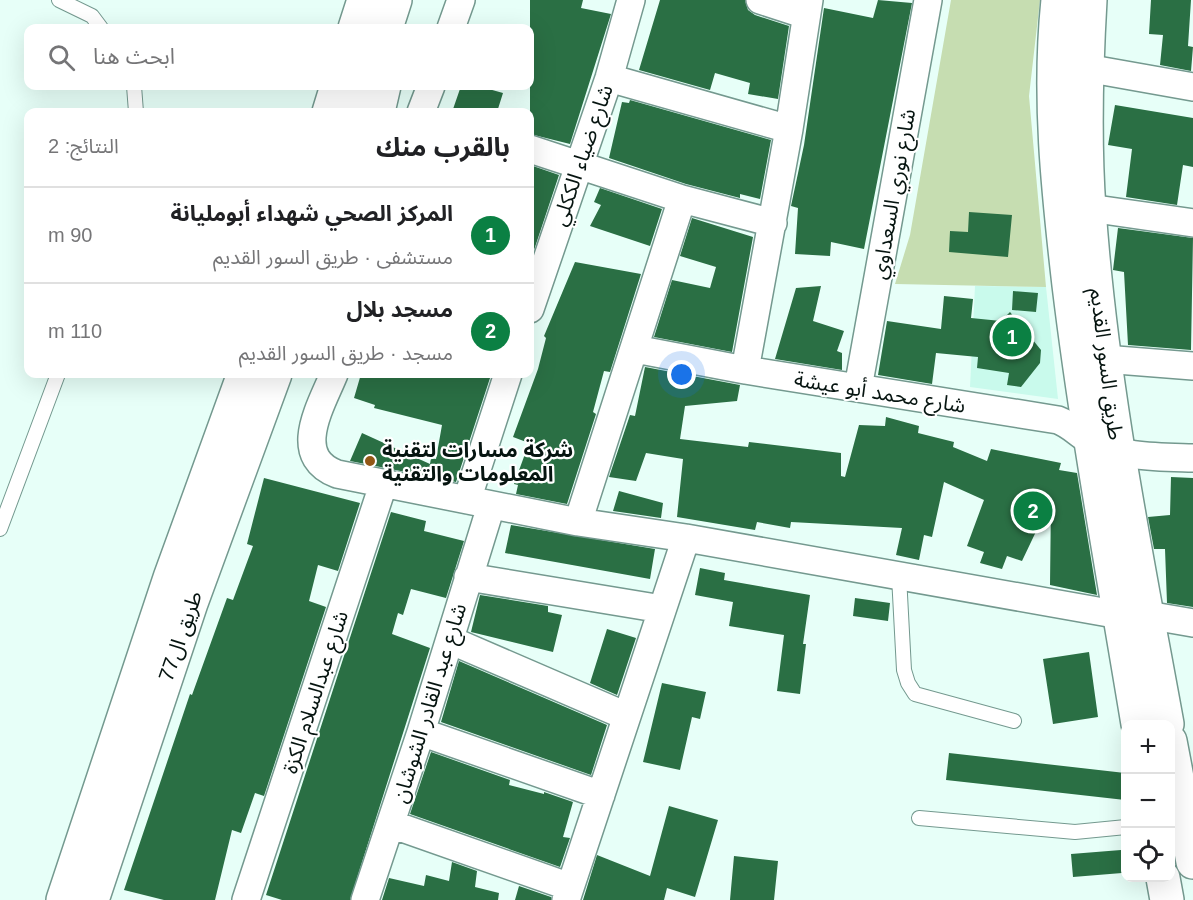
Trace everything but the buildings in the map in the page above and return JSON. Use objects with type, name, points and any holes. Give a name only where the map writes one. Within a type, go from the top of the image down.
[{"type":"main road","name":"طريق السور القديم","points":[[1058,0],[1054,144],[1133,615],[1138,720]]},
{"type":"main road","name":"طريق السور القديم","points":[[1090,0],[1086,68],[1089,208],[1104,359],[1104,445]]},
{"type":"main road","points":[[364,24],[388,13]]},
{"type":"main road","points":[[330,108],[336,90]]},
{"type":"main road","points":[[361,108],[367,90]]},
{"type":"main road","name":"طريق ال77","points":[[63,900],[170,578],[243,378]]},
{"type":"main road","name":"طريق ال77","points":[[92,900],[191,603],[274,378]]},
{"type":"main road","name":"طريق السور القديم","points":[[1133,615],[1166,720]]},
{"type":"main road","points":[[1175,767],[1193,862]]},
{"type":"main road","points":[[1164,882],[1167,900]]},
{"type":"street","points":[[452,24],[461,0]]},
{"type":"street","name":"شارع ضياء الككلي","points":[[536,268],[578,165],[609,78],[631,0]]},
{"type":"street","points":[[745,370],[773,223],[807,8],[760,0]]},
{"type":"street","name":"شارع نوري السعداوي","points":[[858,388],[928,0]]},
{"type":"street","points":[[1086,68],[1193,87]]},
{"type":"street","points":[[609,78],[789,129]]},
{"type":"street","points":[[382,108],[386,90]]},
{"type":"street","points":[[423,108],[429,90]]},
{"type":"street","points":[[534,150],[682,199],[773,223]]},
{"type":"street","points":[[578,522],[682,199]]},
{"type":"street","points":[[1089,208],[1193,223]]},
{"type":"street","name":"شارع محمد أبو عيشة","points":[[635,349],[745,370],[1058,420],[1073,426],[1104,445]]},
{"type":"street","points":[[1104,359],[1193,366]]},
{"type":"street","points":[[333,378],[314,428],[312,449],[315,458],[325,470],[383,485],[578,522],[686,538],[849,577],[899,576],[1193,623]]},
{"type":"street","points":[[479,503],[506,378]]},
{"type":"street","points":[[1104,445],[1141,456],[1193,458]]},
{"type":"street","name":"شارع عبدالسلام الكزة","points":[[246,900],[383,485]]},
{"type":"street","name":"شارع عبد القادر الشوشان","points":[[365,900],[392,824],[450,640],[468,577],[479,503]]},
{"type":"street","points":[[392,824],[568,893],[686,538]]},
{"type":"street","points":[[468,577],[662,609]]},
{"type":"street","points":[[450,640],[626,716]]},
{"type":"street","points":[[421,732],[601,795]]},
{"type":"lane","points":[[59,0],[92,16],[98,24]]},
{"type":"lane","points":[[134,90],[136,108]]},
{"type":"lane","points":[[0,529],[57,378]]},
{"type":"lane","points":[[899,576],[904,670],[915,694],[1014,721]]},
{"type":"lane","points":[[919,818],[1075,832],[1121,827]]},
{"type":"shaded area","points":[[951,0],[1040,0],[1029,96],[1046,287],[895,284],[910,235]]},
{"type":"shaded area","points":[[975,286],[1046,287],[1058,399],[970,387]]},
{"type":"place","name":"المركز الصحي شهداء أبومليانة","points":[[1012,337]]},
{"type":"place","name":"شركة مسارات لتقنية المعلومات والتقنية","points":[[370,461]]},
{"type":"place","name":"مسجد بلال","points":[[1033,511]]}]
